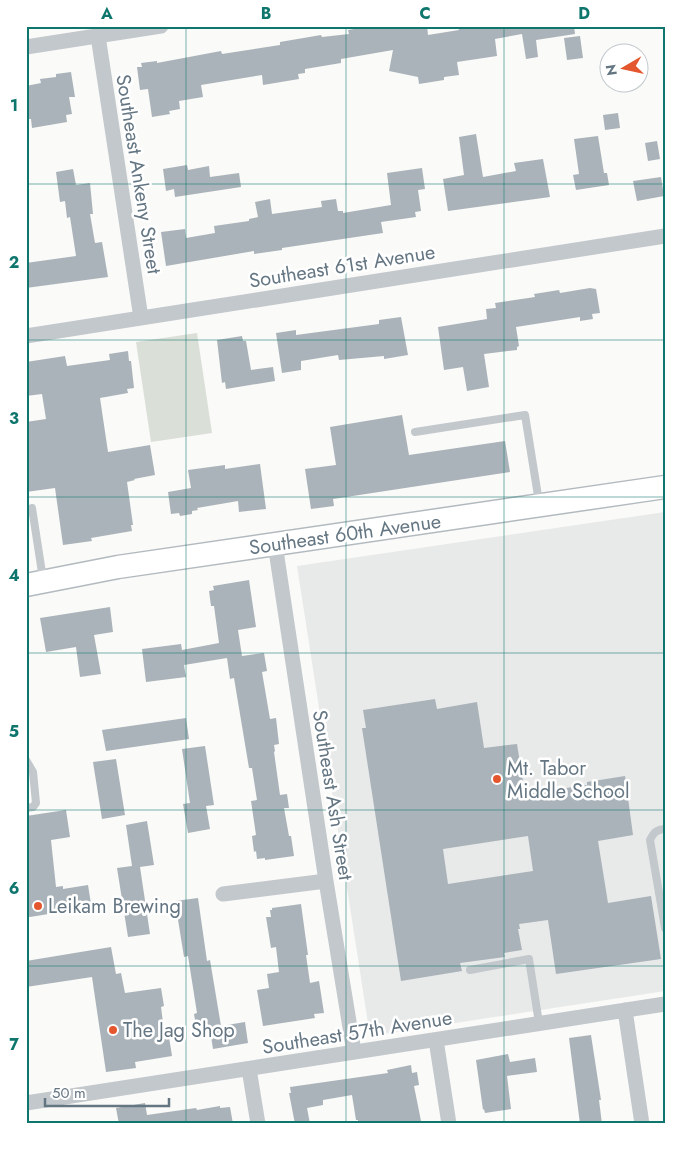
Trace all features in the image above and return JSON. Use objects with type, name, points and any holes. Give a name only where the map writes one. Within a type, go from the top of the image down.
[{"type":"main road","name":"Southeast 60th Avenue","points":[[35,583],[275,544],[665,487]]},
{"type":"street","points":[[26,47],[161,26]]},
{"type":"street","name":"Southeast Ankeny Street","points":[[98,36],[141,318]]},
{"type":"street","name":"Southeast 61st Avenue","points":[[26,336],[665,236]]},
{"type":"street","name":"Southeast Ash Street","points":[[275,544],[354,1052]]},
{"type":"street","points":[[223,894],[326,881]]},
{"type":"street","name":"Southeast 57th Avenue","points":[[26,1104],[665,1004]]},
{"type":"street","points":[[625,1010],[642,1124]]},
{"type":"street","points":[[436,1040],[449,1124]]},
{"type":"street","points":[[249,1069],[258,1124]]},
{"type":"lane","points":[[415,432],[525,415],[540,505]]},
{"type":"lane","points":[[32,508],[35,583]]},
{"type":"lane","points":[[26,760],[33,772],[36,803],[33,807],[26,808]]},
{"type":"lane","points":[[665,829],[656,830],[650,840],[665,928]]},
{"type":"lane","points":[[470,970],[529,960],[539,1023]]},
{"type":"shaded area","points":[[197,333],[212,433],[151,442],[136,342]]},
{"type":"shaded area","name":"Mt. Tabor Middle School","points":[[665,512],[665,991],[370,1036],[297,566]]},
{"type":"building","points":[[372,26],[427,26],[428,35],[459,30],[458,26],[574,26],[575,34],[536,40],[538,57],[526,59],[522,34],[495,39],[497,56],[457,62],[459,75],[444,77],[444,80],[419,84],[418,77],[389,71],[393,50],[341,59],[341,63],[305,69],[305,73],[298,74],[299,79],[263,85],[262,75],[201,85],[203,97],[179,101],[180,109],[169,111],[170,114],[152,117],[148,89],[140,90],[137,67],[142,67],[141,63],[157,61],[157,63],[221,51],[222,54],[280,45],[280,42],[321,35],[322,37],[349,34],[348,30]]},
{"type":"building","points":[[580,36],[583,58],[567,60],[564,38]]},
{"type":"building","points":[[71,72],[75,97],[69,97],[72,114],[66,115],[67,122],[32,128],[31,119],[26,119],[26,86],[41,83],[40,79],[56,77],[56,74]]},
{"type":"building","points":[[618,113],[620,128],[605,130],[603,115]]},
{"type":"building","points":[[476,134],[483,177],[516,171],[514,163],[543,159],[550,197],[448,211],[443,179],[464,175],[459,137]]},
{"type":"building","points":[[598,136],[604,173],[607,173],[609,185],[576,190],[573,175],[579,174],[574,139]]},
{"type":"building","points":[[657,141],[660,159],[648,161],[645,143]]},
{"type":"building","points":[[187,165],[188,170],[209,166],[210,177],[239,173],[241,187],[175,197],[174,189],[166,191],[163,169]]},
{"type":"building","points":[[422,168],[425,189],[418,190],[421,211],[415,212],[416,217],[381,222],[383,233],[282,248],[282,250],[254,254],[254,251],[166,266],[161,232],[185,229],[186,238],[215,233],[214,226],[249,221],[249,219],[258,217],[255,202],[270,199],[272,214],[322,207],[321,201],[336,199],[338,211],[343,211],[343,213],[391,205],[387,173]]},
{"type":"building","points":[[73,169],[76,185],[90,183],[93,214],[90,214],[95,243],[102,242],[108,277],[26,288],[26,263],[76,256],[70,217],[67,218],[65,201],[60,202],[56,172]]},
{"type":"building","points":[[661,177],[664,196],[637,201],[633,181]]},
{"type":"building","points":[[590,288],[596,289],[600,313],[592,314],[593,319],[580,321],[580,317],[516,327],[519,346],[517,350],[484,354],[489,387],[467,391],[463,367],[444,370],[438,327],[487,319],[486,309],[496,308],[495,303],[535,297],[534,294],[559,290],[560,293]]},
{"type":"building","points":[[401,317],[408,355],[384,359],[384,356],[339,360],[338,355],[301,361],[301,370],[282,373],[276,333],[296,330],[296,335],[379,324],[379,320]]},
{"type":"building","points":[[242,336],[243,341],[246,341],[251,370],[273,367],[275,381],[226,389],[225,382],[222,383],[217,340]]},
{"type":"building","points":[[128,351],[134,388],[127,389],[128,393],[100,398],[108,452],[150,445],[155,475],[127,482],[133,525],[131,525],[132,531],[91,538],[92,541],[63,545],[55,488],[26,492],[26,422],[46,419],[42,394],[26,396],[26,362],[65,356],[67,366],[110,360],[109,354]]},
{"type":"building","points":[[402,415],[409,455],[505,441],[510,472],[333,499],[334,506],[311,509],[305,469],[336,465],[330,427]]},
{"type":"building","points":[[260,464],[266,509],[239,512],[238,501],[197,508],[198,510],[192,511],[192,514],[180,516],[179,513],[171,514],[168,492],[191,488],[188,470],[225,465],[225,469]]},
{"type":"building","points":[[249,580],[256,627],[238,630],[242,656],[264,653],[267,671],[262,672],[270,719],[276,718],[279,744],[274,745],[274,752],[280,795],[287,794],[289,808],[284,808],[294,856],[265,860],[265,858],[257,859],[256,851],[254,852],[252,836],[256,835],[251,801],[257,800],[252,768],[249,768],[234,678],[230,679],[227,658],[184,665],[186,677],[146,682],[142,649],[181,644],[182,650],[219,643],[214,606],[211,606],[209,591],[214,590],[213,586]]},
{"type":"building","points":[[110,607],[113,632],[94,635],[101,674],[80,677],[76,647],[46,652],[40,618]]},
{"type":"building","points":[[435,699],[437,709],[477,702],[484,748],[517,744],[525,794],[587,785],[587,782],[625,776],[633,835],[598,841],[608,903],[651,896],[661,959],[556,974],[548,920],[519,924],[520,929],[518,929],[522,950],[504,953],[505,957],[460,963],[462,971],[401,981],[362,728],[366,728],[363,710]],"holes":[[[528,836],[533,871],[448,884],[443,849]]]},
{"type":"building","points":[[186,718],[189,739],[106,751],[102,730]]},
{"type":"building","points":[[205,746],[214,805],[206,806],[210,829],[188,833],[183,804],[190,803],[182,749]]},
{"type":"building","points":[[116,759],[125,815],[102,819],[93,762]]},
{"type":"building","points":[[66,810],[70,837],[51,840],[56,887],[63,886],[63,889],[88,885],[92,910],[68,914],[67,911],[26,916],[26,816]]},
{"type":"building","points":[[147,821],[154,865],[140,867],[150,934],[128,937],[117,868],[132,866],[126,825]]},
{"type":"building","points":[[198,898],[207,961],[210,960],[221,1026],[245,1022],[248,1043],[213,1049],[210,1030],[197,1032],[194,1014],[197,1013],[188,956],[184,957],[175,901]]},
{"type":"building","points":[[301,904],[310,983],[319,981],[324,1013],[314,1014],[315,1018],[263,1026],[257,990],[269,988],[267,974],[279,972],[276,947],[271,948],[266,917],[271,917],[270,910],[272,908]]},
{"type":"building","points":[[111,947],[116,974],[121,973],[125,993],[161,988],[164,1006],[161,1007],[165,1038],[169,1037],[172,1056],[135,1062],[136,1068],[106,1072],[92,977],[26,987],[26,961]]},
{"type":"building","points":[[591,1035],[601,1100],[599,1100],[602,1124],[580,1124],[569,1038]]},
{"type":"building","points":[[508,1054],[510,1062],[535,1058],[537,1072],[507,1076],[511,1109],[485,1113],[476,1060]]},
{"type":"building","points":[[411,1065],[412,1073],[417,1072],[419,1085],[414,1086],[421,1121],[419,1124],[358,1124],[352,1095],[323,1100],[323,1105],[307,1108],[310,1124],[295,1124],[289,1093],[291,1093],[290,1087],[388,1073],[387,1070]]},
{"type":"building","points":[[145,1103],[147,1115],[196,1108],[197,1110],[220,1106],[220,1108],[230,1107],[233,1124],[119,1124],[116,1108]]},
{"type":"place","name":"Mt. Tabor Middle School","points":[[497,779]]},
{"type":"place","name":"Leikam Brewing","points":[[38,906]]},
{"type":"place","name":"The Jag Shop","points":[[113,1030]]}]
